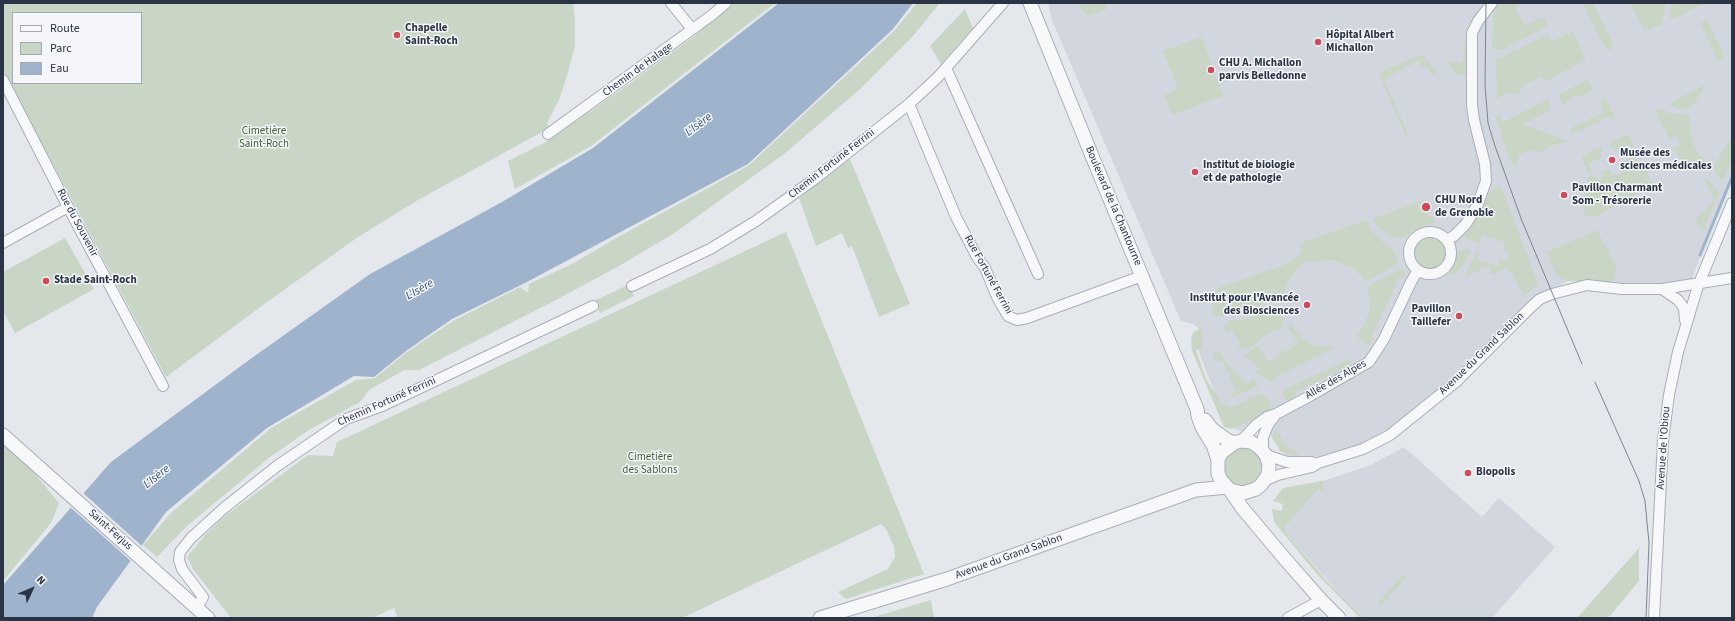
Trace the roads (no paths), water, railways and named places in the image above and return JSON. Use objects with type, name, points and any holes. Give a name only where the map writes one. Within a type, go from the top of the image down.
[{"type":"street","points":[[671,3],[692,30]]},
{"type":"street","name":"Chemin de Halage","points":[[548,134],[692,30],[726,3]]},
{"type":"street","name":"Chemin Fortuné Ferrini","points":[[632,286],[710,249],[756,221],[816,178],[909,104],[946,68],[1003,3]]},
{"type":"street","name":"Boulevard de la Chantourne","points":[[1030,3],[1197,409],[1202,427],[1213,445],[1218,464]]},
{"type":"street","points":[[1446,240],[1454,236],[1466,224],[1478,204],[1486,181],[1485,164],[1474,120],[1472,105],[1472,33],[1478,21],[1492,3]]},
{"type":"street","points":[[946,68],[1038,274]]},
{"type":"street","name":"Rue du Souvenir","points":[[3,80],[68,208],[163,386]]},
{"type":"street","name":"Rue Fortuné Ferrini","points":[[909,104],[956,217],[977,257],[985,268],[998,299],[1008,316],[1017,320],[1028,318],[1142,276]]},
{"type":"street","name":"Avenue de l'Obiou","points":[[1654,618],[1663,440],[1669,395],[1686,325],[1700,282],[1732,203]]},
{"type":"street","points":[[3,243],[68,208]]},
{"type":"street","points":[[1426,232],[1434,232],[1441,235],[1449,246],[1449,261],[1440,271],[1432,274],[1418,270],[1412,265],[1409,258],[1409,250],[1412,242],[1418,236],[1426,232]]},
{"type":"street","name":"Allée des Alpes","points":[[1237,442],[1259,422],[1267,417],[1276,414],[1368,362],[1376,353],[1384,339],[1418,270]]},
{"type":"street","points":[[1662,289],[1732,278]]},
{"type":"street","name":"Avenue du Grand Sablon","points":[[1266,480],[1278,475],[1312,467],[1318,463],[1363,449],[1390,435],[1457,382],[1540,299],[1552,294],[1586,285],[1622,289],[1662,289]]},
{"type":"street","points":[[1662,289],[1678,300],[1684,308],[1686,325]]},
{"type":"street","name":"Chemin Fortuné Ferrini","points":[[197,608],[203,597],[182,569],[179,560],[180,552],[191,538],[224,508],[277,466],[346,419],[382,406],[593,306]]},
{"type":"street","name":"Boulevard de la Chantourne","points":[[1197,409],[1212,429],[1226,440],[1237,442]]},
{"type":"street","name":"Allée des Alpes","points":[[1264,453],[1263,437],[1268,425],[1276,414]]},
{"type":"street","name":"Saint-Ferjus","points":[[3,435],[197,608]]},
{"type":"street","points":[[1228,488],[1243,493],[1251,492],[1262,485],[1266,480],[1269,470],[1264,453],[1255,444],[1237,442],[1221,452],[1218,464],[1221,480],[1243,509],[1321,600],[1339,618]]},
{"type":"street","name":"Avenue du Grand Sablon","points":[[1264,453],[1287,462],[1298,463],[1311,461],[1318,463]]},
{"type":"street","name":"Avenue du Grand Sablon","points":[[1196,490],[1205,483],[1218,464]]},
{"type":"street","name":"Avenue du Grand Sablon","points":[[820,618],[947,579],[1196,490],[1228,488]]},
{"type":"street","points":[[1251,492],[1249,503],[1258,525]]},
{"type":"street","points":[[1288,618],[1321,600]]},
{"type":"street","points":[[197,608],[208,618]]},
{"type":"water","name":"L'Isère","points":[[779,3],[913,3],[893,29],[748,164],[525,283],[452,319],[406,351],[374,377],[354,376],[267,428],[166,512],[97,607],[92,618],[3,618],[3,585],[111,462],[249,360],[370,274],[502,202],[593,148]]},
{"type":"waterway","points":[[1700,255],[1732,177]]},
{"type":"tram line","points":[[1486,3],[1485,85],[1488,123],[1522,221],[1582,364]]},
{"type":"tram line","points":[[1595,382],[1639,481],[1645,501],[1649,543],[1646,618]]},
{"type":"place","name":"Chapelle Saint-Roch","points":[[397,35]]},
{"type":"place","name":"Hôpital Albert Michallon","points":[[1318,42]]},
{"type":"place","name":"CHU A. Michallon parvis Belledonne","points":[[1211,70]]},
{"type":"place","name":"Musée des sciences médicales","points":[[1612,160]]},
{"type":"place","name":"Institut de biologie et de pathologie","points":[[1195,172]]},
{"type":"place","name":"Pavillon Charmant Som - Trésorerie","points":[[1564,195]]},
{"type":"place","name":"CHU Nord de Grenoble","points":[[1426,207]]},
{"type":"place","name":"Stade Saint-Roch","points":[[46,281]]},
{"type":"place","name":"Institut pour l'Avancée des Biosciences","points":[[1307,305]]},
{"type":"place","name":"Pavillon Taillefer","points":[[1459,316]]},
{"type":"place","name":"Biopolis","points":[[1468,473]]},
{"type":"park label","name":"Cimetière Saint-Roch","points":[[264,138]]},
{"type":"park label","name":"Cimetière des Sablons","points":[[650,464]]}]
